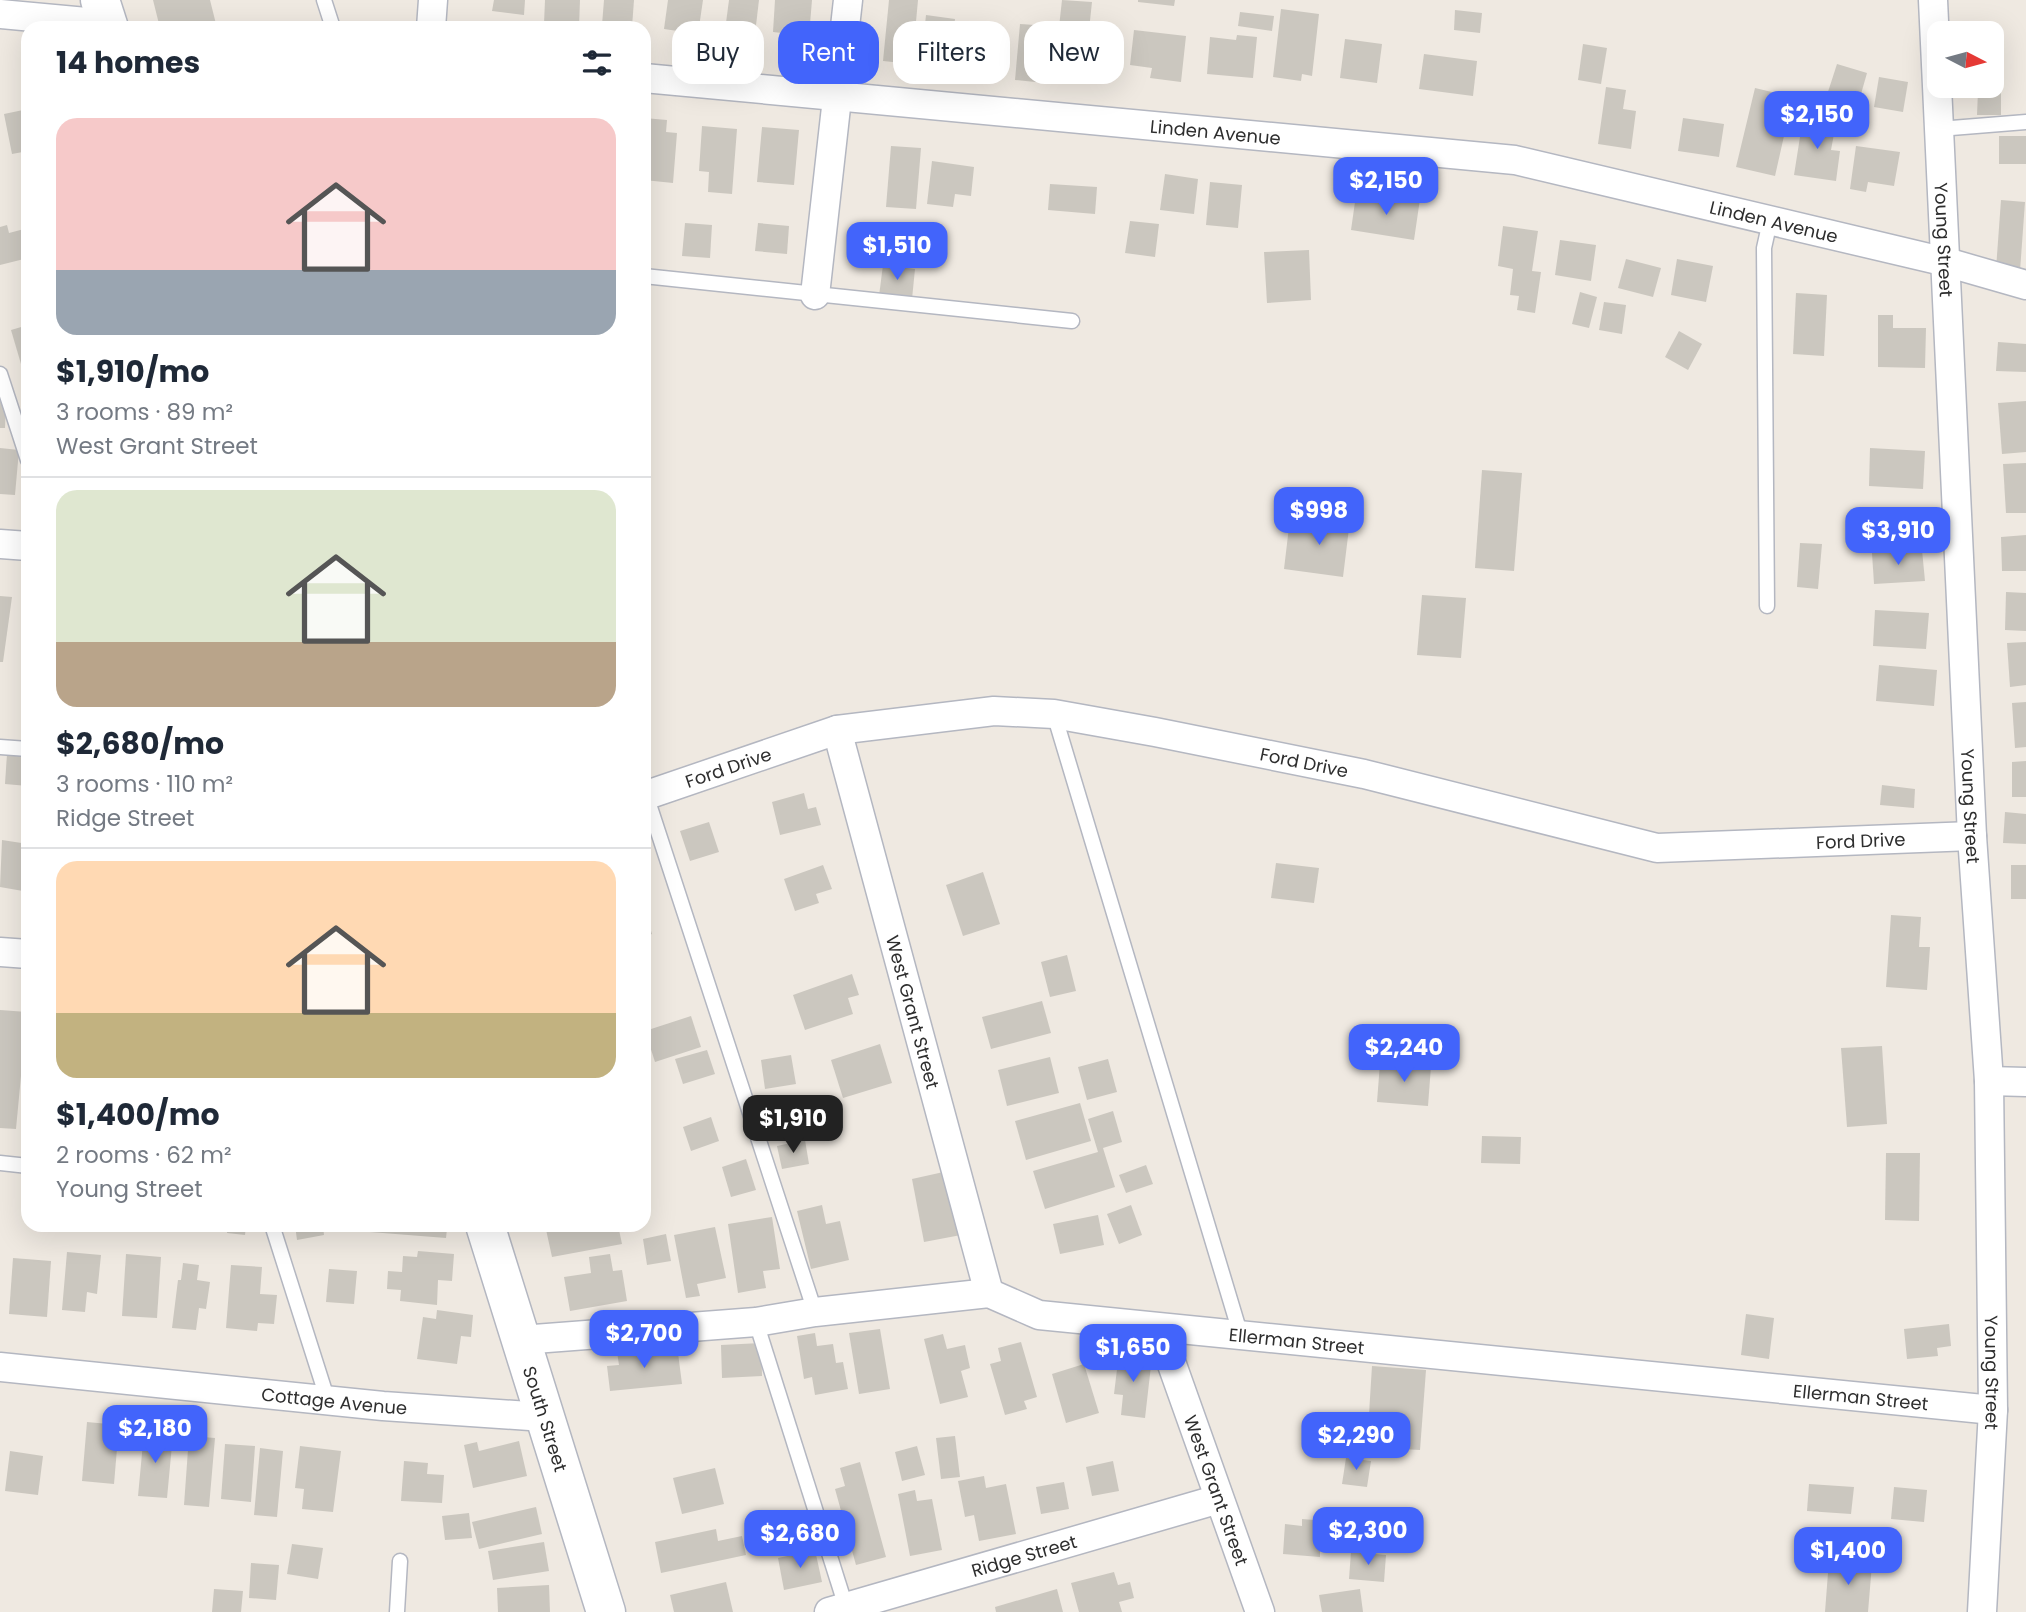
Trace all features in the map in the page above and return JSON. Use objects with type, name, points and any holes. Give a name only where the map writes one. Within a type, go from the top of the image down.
[{"type":"street","points":[[432,21],[433,0]]},
{"type":"street","points":[[815,295],[848,0]]},
{"type":"street","name":"Young Street","points":[[1933,0],[1972,836],[1989,1081],[1993,1410],[1982,1612]]},
{"type":"street","points":[[0,14],[105,17]]},
{"type":"street","name":"Linden Avenue","points":[[651,79],[1515,160],[1946,262],[2026,285]]},
{"type":"street","points":[[0,544],[21,546]]},
{"type":"street","name":"Ford Drive","points":[[651,794],[837,730],[995,711],[1054,714],[1364,774],[1657,848],[1972,836]]},
{"type":"street","name":"West Grant Street","points":[[837,730],[989,1293]]},
{"type":"street","points":[[0,952],[21,954]]},
{"type":"street","points":[[1989,1081],[2026,1082]]},
{"type":"street","name":"South Street","points":[[487,1232],[606,1612]]},
{"type":"street","points":[[521,1340],[756,1322],[815,1312],[989,1293]]},
{"type":"street","name":"Ellerman Street","points":[[989,1293],[1038,1315],[1993,1410]]},
{"type":"street","name":"West Grant Street","points":[[1159,1328],[1260,1612]]},
{"type":"street","name":"Cottage Avenue","points":[[0,1367],[328,1401],[544,1417]]},
{"type":"street","name":"Ridge Street","points":[[837,1609],[1219,1499]]},
{"type":"lane","points":[[324,0],[331,21]]},
{"type":"lane","points":[[1939,129],[2026,122]]},
{"type":"lane","points":[[1767,606],[1764,248],[1770,221]]},
{"type":"lane","points":[[651,277],[1072,321]]},
{"type":"lane","points":[[1,381],[21,440]]},
{"type":"lane","points":[[1054,714],[1241,1336]]},
{"type":"lane","points":[[0,747],[21,748]]},
{"type":"lane","points":[[651,814],[815,1312]]},
{"type":"lane","points":[[0,1163],[21,1165]]},
{"type":"lane","points":[[274,1232],[328,1401]]},
{"type":"lane","points":[[756,1322],[837,1609]]},
{"type":"lane","points":[[397,1612],[400,1561]]},
{"type":"building","points":[[153,0],[210,0],[215,21],[158,21]]},
{"type":"building","points":[[494,0],[525,0],[524,15],[492,11]]},
{"type":"building","points":[[545,0],[580,0],[579,21],[544,21]]},
{"type":"building","points":[[604,0],[634,0],[632,21],[602,21]]},
{"type":"building","points":[[668,0],[703,0],[700,21],[672,21],[672,30],[664,29]]},
{"type":"building","points":[[729,0],[759,0],[756,21],[726,21]]},
{"type":"building","points":[[775,0],[812,0],[810,21],[778,21],[778,33],[773,32]]},
{"type":"building","points":[[889,0],[918,0],[916,21],[893,21],[893,62],[883,61]]},
{"type":"building","points":[[1062,0],[1092,2],[1090,21],[1060,21]]},
{"type":"building","points":[[1138,0],[1175,0],[1174,6]]},
{"type":"building","points":[[1281,9],[1319,14],[1312,76],[1302,74],[1301,81],[1273,77]]},
{"type":"building","points":[[1455,10],[1482,13],[1480,33],[1454,30]]},
{"type":"building","points":[[1240,12],[1274,16],[1272,31],[1238,26]]},
{"type":"building","points":[[926,15],[955,19],[955,21],[925,21]]},
{"type":"building","points":[[1020,24],[1024,24],[1024,81],[1015,80]]},
{"type":"building","points":[[1134,30],[1186,36],[1181,82],[1150,78],[1152,68],[1130,65]]},
{"type":"building","points":[[1237,35],[1257,37],[1253,78],[1207,74],[1210,37],[1236,40]]},
{"type":"building","points":[[1345,39],[1382,44],[1377,83],[1340,78]]},
{"type":"building","points":[[1583,44],[1607,48],[1601,84],[1578,80]]},
{"type":"building","points":[[1424,54],[1477,61],[1473,96],[1419,89]]},
{"type":"building","points":[[1837,64],[1867,73],[1857,108],[1826,98]]},
{"type":"building","points":[[1879,77],[1908,82],[1903,112],[1874,107]]},
{"type":"building","points":[[1606,87],[1626,90],[1623,109],[1636,111],[1631,149],[1598,144]]},
{"type":"building","points":[[1755,88],[1776,93],[1770,123],[1786,127],[1775,176],[1736,167]]},
{"type":"building","points":[[1978,98],[2001,98],[2001,115],[1977,115]]},
{"type":"building","points":[[21,110],[21,152],[12,154],[4,114]]},
{"type":"building","points":[[1683,118],[1724,124],[1719,157],[1678,151]]},
{"type":"building","points":[[1803,118],[1836,123],[1831,150],[1840,151],[1836,181],[1794,175]]},
{"type":"building","points":[[651,119],[667,120],[666,132],[677,133],[673,183],[651,181]]},
{"type":"building","points":[[702,126],[737,129],[732,194],[708,192],[709,172],[699,171]]},
{"type":"building","points":[[762,127],[799,130],[794,185],[757,182]]},
{"type":"building","points":[[1999,136],[2026,136],[2026,164],[1999,164]]},
{"type":"building","points":[[891,146],[921,148],[916,209],[886,207]]},
{"type":"building","points":[[1856,146],[1900,152],[1894,186],[1868,182],[1866,192],[1850,189]]},
{"type":"building","points":[[932,161],[974,167],[971,196],[955,194],[953,207],[927,204]]},
{"type":"building","points":[[1165,174],[1198,179],[1194,214],[1160,210]]},
{"type":"building","points":[[1210,182],[1242,185],[1238,228],[1206,225]]},
{"type":"building","points":[[1050,184],[1097,187],[1095,214],[1048,210]]},
{"type":"building","points":[[1356,195],[1405,203],[1406,197],[1420,199],[1414,240],[1351,230]]},
{"type":"building","points":[[2001,200],[2025,202],[2020,271],[1996,269]]},
{"type":"building","points":[[1130,221],[1159,224],[1155,257],[1125,253]]},
{"type":"building","points":[[685,223],[712,225],[710,258],[682,256]]},
{"type":"building","points":[[758,223],[789,226],[787,254],[755,251]]},
{"type":"building","points":[[7,225],[9,233],[21,230],[21,260],[0,265],[0,227]]},
{"type":"building","points":[[1503,226],[1538,231],[1532,271],[1541,272],[1535,313],[1517,310],[1519,296],[1510,295],[1513,269],[1498,266]]},
{"type":"building","points":[[1560,240],[1596,245],[1591,281],[1555,275]]},
{"type":"building","points":[[1309,250],[1311,300],[1267,303],[1264,252]]},
{"type":"building","points":[[1626,259],[1661,268],[1653,297],[1618,288]]},
{"type":"building","points":[[1677,259],[1713,266],[1706,302],[1671,295]]},
{"type":"building","points":[[883,265],[915,269],[912,299],[879,296]]},
{"type":"building","points":[[1580,292],[1597,297],[1589,328],[1572,324]]},
{"type":"building","points":[[1796,293],[1827,295],[1824,356],[1793,354]]},
{"type":"building","points":[[1604,302],[1626,305],[1622,334],[1599,330]]},
{"type":"building","points":[[1878,315],[1893,315],[1893,328],[1926,328],[1925,368],[1878,367]]},
{"type":"building","points":[[21,327],[21,364],[11,330]]},
{"type":"building","points":[[1679,331],[1702,344],[1688,370],[1665,357]]},
{"type":"building","points":[[1998,342],[2026,344],[2026,372],[1996,371]]},
{"type":"building","points":[[2026,401],[2026,452],[2002,454],[1998,403]]},
{"type":"building","points":[[0,402],[6,403],[5,428],[0,428]]},
{"type":"building","points":[[0,448],[19,450],[15,495],[0,494]]},
{"type":"building","points":[[1870,448],[1925,451],[1923,489],[1869,486]]},
{"type":"building","points":[[2026,463],[2026,513],[2006,513],[2003,464]]},
{"type":"building","points":[[1482,470],[1522,473],[1514,571],[1475,568]]},
{"type":"building","points":[[1313,515],[1350,520],[1343,577],[1284,569],[1289,527],[1311,530]]},
{"type":"building","points":[[2026,535],[2026,571],[2002,571],[2001,537]]},
{"type":"building","points":[[1800,543],[1822,544],[1818,589],[1797,587]]},
{"type":"building","points":[[1922,550],[1925,581],[1874,584],[1872,553]]},
{"type":"building","points":[[2006,592],[2026,593],[2026,631],[2005,630]]},
{"type":"building","points":[[1422,595],[1466,598],[1461,658],[1417,655]]},
{"type":"building","points":[[0,596],[12,597],[3,662],[0,662]]},
{"type":"building","points":[[1875,610],[1929,613],[1926,649],[1873,646]]},
{"type":"building","points":[[2026,642],[2026,685],[2010,687],[2007,643]]},
{"type":"building","points":[[1879,665],[1937,670],[1934,706],[1876,701]]},
{"type":"building","points":[[2026,702],[2026,747],[2015,748],[2012,703]]},
{"type":"building","points":[[7,754],[21,755],[21,785],[5,784]]},
{"type":"building","points":[[2026,761],[2026,797],[2012,797],[2012,762]]},
{"type":"building","points":[[1882,785],[1915,789],[1914,808],[1880,805]]},
{"type":"building","points":[[804,793],[808,809],[816,807],[821,825],[780,835],[772,802]]},
{"type":"building","points":[[2005,812],[2026,814],[2026,844],[2003,843]]},
{"type":"building","points":[[709,822],[719,852],[690,861],[680,831]]},
{"type":"building","points":[[2,840],[21,843],[21,891],[0,887]]},
{"type":"building","points":[[1276,863],[1319,868],[1314,903],[1271,898]]},
{"type":"building","points":[[823,865],[832,889],[816,894],[819,903],[795,911],[784,879]]},
{"type":"building","points":[[2011,865],[2026,865],[2026,899],[2011,899]]},
{"type":"building","points":[[983,872],[1000,924],[963,936],[946,885]]},
{"type":"building","points":[[1891,915],[1921,917],[1919,947],[1930,947],[1927,990],[1886,987]]},
{"type":"building","points":[[1067,955],[1076,991],[1050,997],[1041,962]]},
{"type":"building","points":[[852,974],[859,995],[848,998],[853,1014],[805,1030],[793,995]]},
{"type":"building","points":[[1042,1001],[1051,1033],[991,1049],[982,1017]]},
{"type":"building","points":[[0,1010],[21,1012],[21,1076],[16,1129],[0,1128]]},
{"type":"building","points":[[691,1016],[701,1047],[655,1062],[651,1050],[651,1029]]},
{"type":"building","points":[[880,1044],[892,1083],[843,1098],[831,1060]]},
{"type":"building","points":[[1882,1046],[1887,1124],[1847,1127],[1841,1048]]},
{"type":"building","points":[[707,1050],[715,1074],[683,1084],[675,1059]]},
{"type":"building","points":[[791,1055],[796,1084],[765,1089],[761,1060]]},
{"type":"building","points":[[1050,1057],[1059,1093],[1007,1106],[998,1070]]},
{"type":"building","points":[[1108,1059],[1117,1092],[1087,1100],[1078,1067]]},
{"type":"building","points":[[1380,1063],[1431,1066],[1428,1106],[1377,1102]]},
{"type":"building","points":[[1080,1103],[1091,1141],[1026,1160],[1015,1121]]},
{"type":"building","points":[[1113,1111],[1122,1142],[1103,1148],[1115,1187],[1045,1209],[1033,1171],[1098,1152],[1088,1119]]},
{"type":"building","points":[[711,1117],[719,1141],[691,1151],[683,1127]]},
{"type":"building","points":[[1482,1136],[1521,1137],[1520,1164],[1481,1163]]},
{"type":"building","points":[[805,1140],[809,1164],[782,1169],[777,1146]]},
{"type":"building","points":[[1886,1153],[1920,1153],[1919,1221],[1885,1220]]},
{"type":"building","points":[[746,1159],[756,1190],[731,1197],[722,1167]]},
{"type":"building","points":[[1146,1165],[1153,1184],[1126,1193],[1119,1175]]},
{"type":"building","points":[[948,1171],[961,1235],[924,1242],[912,1179]]},
{"type":"building","points":[[822,1205],[826,1224],[840,1221],[849,1260],[811,1269],[797,1211]]},
{"type":"building","points":[[1131,1205],[1142,1235],[1119,1244],[1107,1214]]},
{"type":"building","points":[[1098,1215],[1104,1245],[1060,1254],[1053,1224]]},
{"type":"building","points":[[772,1217],[780,1269],[763,1271],[766,1288],[738,1293],[728,1224]]},
{"type":"building","points":[[715,1227],[726,1278],[697,1284],[700,1296],[686,1298],[674,1235]]},
{"type":"building","points":[[227,1232],[245,1232],[245,1235]]},
{"type":"building","points":[[296,1232],[324,1232],[324,1235],[297,1240]]},
{"type":"building","points":[[370,1232],[447,1232],[446,1238]]},
{"type":"building","points":[[547,1232],[619,1232],[622,1244],[552,1257]]},
{"type":"building","points":[[666,1234],[671,1261],[647,1265],[643,1239]]},
{"type":"building","points":[[418,1251],[454,1254],[452,1281],[438,1280],[437,1305],[400,1301],[401,1290],[387,1289],[388,1271],[402,1272],[403,1256],[417,1257]]},
{"type":"building","points":[[67,1252],[101,1255],[97,1294],[87,1292],[85,1312],[62,1310]]},
{"type":"building","points":[[126,1254],[161,1257],[157,1318],[122,1316]]},
{"type":"building","points":[[610,1254],[613,1271],[622,1270],[627,1301],[570,1311],[564,1277],[591,1273],[589,1257]]},
{"type":"building","points":[[13,1258],[51,1261],[47,1317],[9,1314]]},
{"type":"building","points":[[183,1263],[199,1265],[197,1280],[210,1282],[206,1309],[199,1308],[196,1330],[172,1328]]},
{"type":"building","points":[[231,1265],[262,1267],[260,1294],[277,1295],[274,1324],[258,1323],[257,1331],[226,1328]]},
{"type":"building","points":[[329,1269],[357,1271],[354,1304],[326,1302]]},
{"type":"building","points":[[437,1310],[473,1315],[471,1337],[461,1336],[457,1364],[417,1359],[423,1317],[436,1319]]},
{"type":"building","points":[[1746,1314],[1774,1318],[1769,1359],[1741,1355]]},
{"type":"building","points":[[1949,1324],[1951,1346],[1937,1348],[1938,1356],[1907,1359],[1904,1329]]},
{"type":"building","points":[[880,1329],[890,1389],[859,1394],[849,1333]]},
{"type":"building","points":[[815,1333],[817,1346],[833,1344],[836,1363],[843,1362],[848,1389],[815,1395],[812,1377],[804,1379],[797,1336]]},
{"type":"building","points":[[943,1334],[947,1349],[965,1345],[970,1368],[961,1371],[968,1397],[940,1404],[924,1339]]},
{"type":"building","points":[[1021,1342],[1037,1397],[1024,1401],[1027,1409],[1005,1415],[990,1364],[1001,1361],[998,1348]]},
{"type":"building","points":[[761,1343],[762,1376],[722,1378],[721,1345]]},
{"type":"building","points":[[653,1348],[654,1355],[678,1353],[682,1384],[610,1391],[607,1366],[619,1365],[617,1352]]},
{"type":"building","points":[[1119,1353],[1152,1357],[1145,1418],[1121,1415],[1123,1395],[1114,1394]]},
{"type":"building","points":[[1084,1364],[1099,1413],[1066,1423],[1052,1374]]},
{"type":"building","points":[[1372,1366],[1426,1370],[1420,1450],[1367,1447]]},
{"type":"building","points":[[87,1422],[119,1425],[114,1484],[82,1481]]},
{"type":"building","points":[[144,1432],[173,1434],[167,1498],[138,1496]]},
{"type":"building","points":[[189,1436],[215,1438],[209,1507],[184,1505]]},
{"type":"building","points":[[955,1436],[960,1477],[941,1479],[936,1438]]},
{"type":"building","points":[[519,1441],[527,1476],[473,1488],[464,1445],[477,1442],[479,1451]]},
{"type":"building","points":[[225,1444],[255,1446],[251,1502],[221,1499]]},
{"type":"building","points":[[300,1446],[341,1451],[333,1512],[302,1509],[304,1489],[295,1488]]},
{"type":"building","points":[[917,1446],[925,1475],[902,1481],[895,1452]]},
{"type":"building","points":[[260,1448],[283,1451],[277,1517],[254,1515]]},
{"type":"building","points":[[10,1451],[43,1456],[38,1495],[5,1491]]},
{"type":"building","points":[[1346,1458],[1371,1461],[1367,1487],[1342,1484]]},
{"type":"building","points":[[404,1461],[428,1463],[427,1474],[444,1475],[442,1503],[401,1501]]},
{"type":"building","points":[[1113,1461],[1119,1491],[1092,1496],[1086,1467]]},
{"type":"building","points":[[860,1462],[886,1557],[856,1565],[835,1489],[845,1486],[840,1468]]},
{"type":"building","points":[[715,1468],[724,1504],[682,1514],[673,1478]]},
{"type":"building","points":[[984,1476],[986,1488],[1006,1484],[1016,1534],[979,1541],[974,1515],[965,1517],[958,1481]]},
{"type":"building","points":[[1064,1482],[1069,1509],[1041,1514],[1036,1487]]},
{"type":"building","points":[[1809,1484],[1854,1487],[1851,1514],[1807,1511]]},
{"type":"building","points":[[1894,1487],[1927,1490],[1924,1522],[1891,1519]]},
{"type":"building","points":[[915,1490],[917,1501],[932,1499],[942,1550],[910,1556],[898,1494]]},
{"type":"building","points":[[536,1507],[542,1534],[479,1549],[472,1522]]},
{"type":"building","points":[[469,1513],[472,1538],[445,1540],[442,1516]]},
{"type":"building","points":[[1302,1519],[1338,1522],[1336,1550],[1320,1548],[1320,1557],[1283,1554],[1285,1524],[1302,1526]]},
{"type":"building","points":[[716,1529],[718,1541],[742,1536],[746,1555],[661,1573],[655,1542]]},
{"type":"building","points":[[544,1542],[549,1571],[493,1580],[488,1551]]},
{"type":"building","points":[[292,1544],[323,1548],[318,1579],[287,1574]]},
{"type":"building","points":[[815,1550],[822,1582],[784,1590],[778,1558]]},
{"type":"building","points":[[1351,1552],[1386,1555],[1384,1582],[1349,1579]]},
{"type":"building","points":[[1829,1560],[1872,1564],[1868,1612],[1825,1612]]},
{"type":"building","points":[[251,1563],[279,1565],[276,1600],[249,1598]]},
{"type":"building","points":[[1114,1572],[1118,1585],[1130,1582],[1134,1598],[1119,1602],[1122,1612],[1079,1612],[1071,1583]]},
{"type":"building","points":[[726,1582],[733,1612],[674,1612],[670,1595]]},
{"type":"building","points":[[549,1585],[550,1612],[498,1612],[497,1588]]},
{"type":"building","points":[[214,1589],[243,1591],[241,1612],[212,1612]]},
{"type":"building","points":[[1057,1589],[1063,1612],[996,1612],[995,1607]]},
{"type":"building","points":[[1360,1589],[1363,1612],[1322,1612],[1319,1595]]}]
